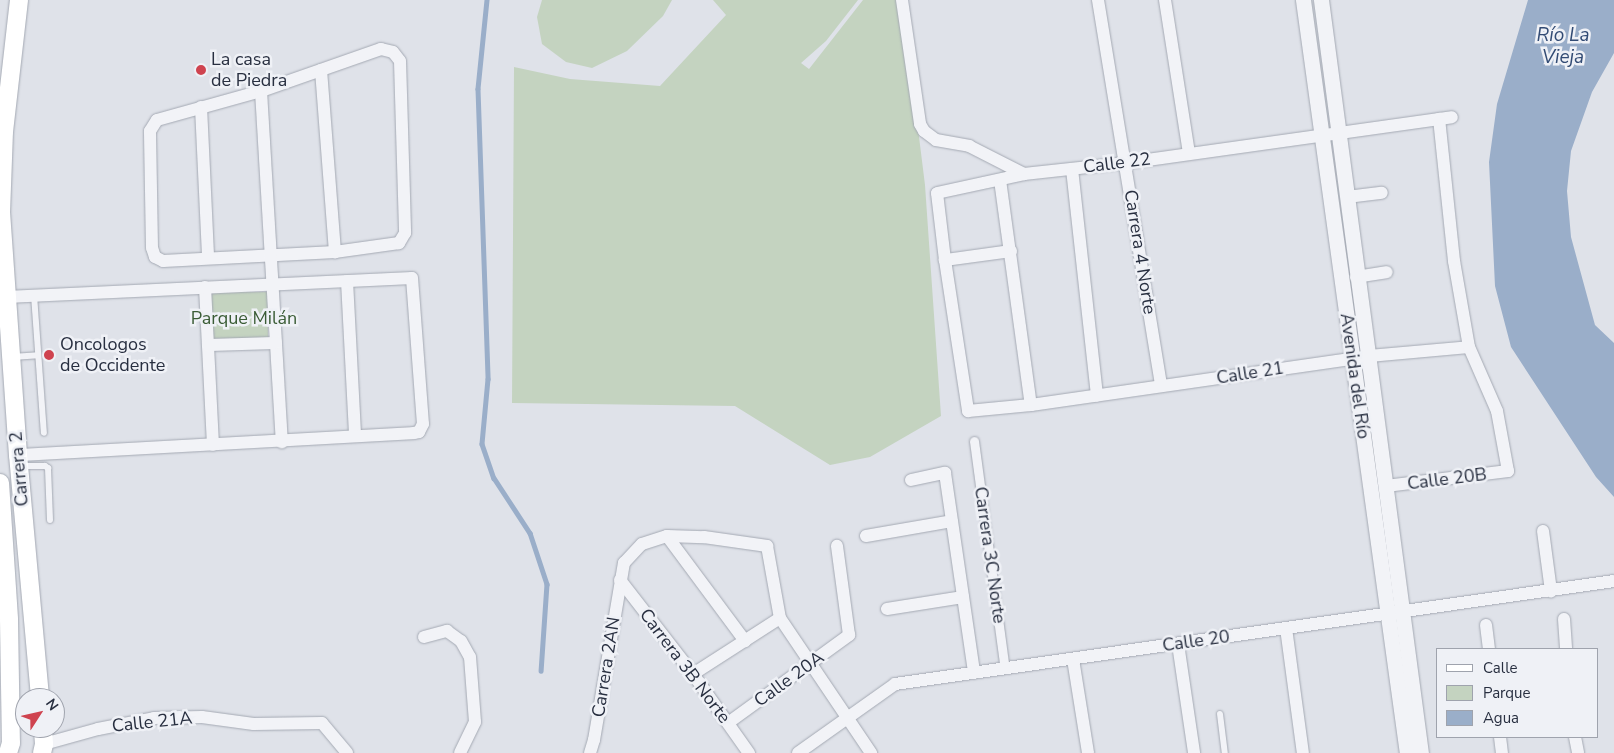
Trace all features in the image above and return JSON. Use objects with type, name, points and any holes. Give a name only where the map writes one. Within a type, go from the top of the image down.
[{"type":"main road","name":"Carrera 2","points":[[19,0],[2,160],[1,212],[18,460],[39,688]]},
{"type":"main road","name":"Carrera 2","points":[[0,483],[9,620],[11,743],[8,753]]},
{"type":"street","points":[[902,0],[920,124],[924,132],[936,140],[969,146],[1024,174]]},
{"type":"street","name":"Carrera 4 Norte","points":[[1098,0],[1161,386]]},
{"type":"street","points":[[1165,0],[1189,153]]},
{"type":"street","name":"Avenida del Río","points":[[1303,0],[1331,136],[1347,197],[1356,277],[1369,356],[1386,486],[1407,753]]},
{"type":"street","name":"Avenida del Río","points":[[1321,0],[1331,136],[1353,358],[1395,613],[1421,753]]},
{"type":"street","points":[[381,49],[394,52],[400,61],[405,234],[399,243],[335,252],[163,261],[156,257],[152,248],[152,125],[156,120],[261,91],[381,49]]},
{"type":"street","points":[[321,70],[335,252]]},
{"type":"street","points":[[261,91],[282,442]]},
{"type":"street","points":[[201,107],[208,258]]},
{"type":"street","name":"Calle 22","points":[[945,260],[937,193],[1024,174],[1126,164],[1189,153],[1331,136],[1445,118],[1454,261],[1469,347]]},
{"type":"street","points":[[1072,169],[1096,396]]},
{"type":"street","points":[[1000,180],[1031,406]]},
{"type":"street","points":[[1347,197],[1382,193]]},
{"type":"street","points":[[945,260],[1011,251]]},
{"type":"street","name":"Calle 21","points":[[945,260],[968,411],[1031,406],[1353,358],[1469,347]]},
{"type":"street","points":[[1356,277],[1388,272]]},
{"type":"street","points":[[7,297],[412,278],[423,424],[419,432],[18,460]]},
{"type":"street","points":[[347,281],[355,436]]},
{"type":"street","points":[[205,287],[212,445]]},
{"type":"street","points":[[208,345],[276,343]]},
{"type":"street","name":"Calle 20B","points":[[1386,486],[1508,471],[1497,411],[1469,347]]},
{"type":"street","name":"Carrera 3C Norte","points":[[974,441],[1005,669]]},
{"type":"street","points":[[911,480],[945,473],[974,673]]},
{"type":"street","points":[[866,536],[952,521]]},
{"type":"street","points":[[1543,531],[1551,590]]},
{"type":"street","points":[[667,536],[745,640]]},
{"type":"street","name":"Carrera 2AN","points":[[590,753],[594,740],[624,563],[642,544],[667,536],[704,537],[766,546],[780,618]]},
{"type":"street","name":"Calle 20A","points":[[728,724],[849,635],[837,546]]},
{"type":"street","name":"Carrera 3B Norte","points":[[620,580],[693,674],[749,753]]},
{"type":"street","name":"Calle 20","points":[[798,753],[895,684],[1614,582]]},
{"type":"street","points":[[887,609],[963,597]]},
{"type":"street","points":[[693,674],[780,618],[846,720],[871,753]]},
{"type":"street","points":[[1564,619],[1566,648]]},
{"type":"street","points":[[1486,625],[1489,648]]},
{"type":"street","points":[[1286,628],[1303,753]]},
{"type":"street","points":[[424,637],[447,631],[461,641],[470,657],[475,722],[460,753]]},
{"type":"street","points":[[1178,644],[1194,753]]},
{"type":"street","points":[[1073,659],[1088,753]]},
{"type":"street","name":"Calle 21A","points":[[43,742],[98,728],[154,718],[202,717],[254,724],[322,723],[347,753]]},
{"type":"street","points":[[1500,738],[1502,753]]},
{"type":"street","points":[[1575,738],[1578,753]]},
{"type":"lane","points":[[34,295],[44,433]]},
{"type":"lane","points":[[11,357],[38,355]]},
{"type":"lane","points":[[18,460],[48,468],[50,520]]},
{"type":"lane","points":[[1220,714],[1225,753]]},
{"type":"green space","points":[[542,0],[672,0],[663,16],[627,51],[592,68],[566,62],[542,44],[537,17]]},
{"type":"green space","points":[[713,0],[858,0],[826,41],[801,63],[809,69],[863,0],[902,0],[925,185],[941,416],[870,457],[830,465],[735,406],[512,403],[514,67],[570,79],[660,86],[726,15]]},
{"type":"green space","name":"Parque Milán","points":[[211,292],[268,292],[268,345],[211,345]]},
{"type":"water","name":"Río La Vieja","points":[[1528,0],[1614,0],[1614,53],[1592,92],[1571,151],[1567,191],[1571,237],[1595,325],[1614,343],[1614,497],[1596,477],[1511,347],[1495,286],[1489,162],[1497,104]]},
{"type":"waterway","points":[[487,0],[478,89],[488,379],[482,444],[494,478],[530,533],[547,584],[541,671]]},
{"type":"place","name":"La casa de Piedra","points":[[201,70]]},
{"type":"place","name":"Oncologos de Occidente","points":[[49,355]]}]
